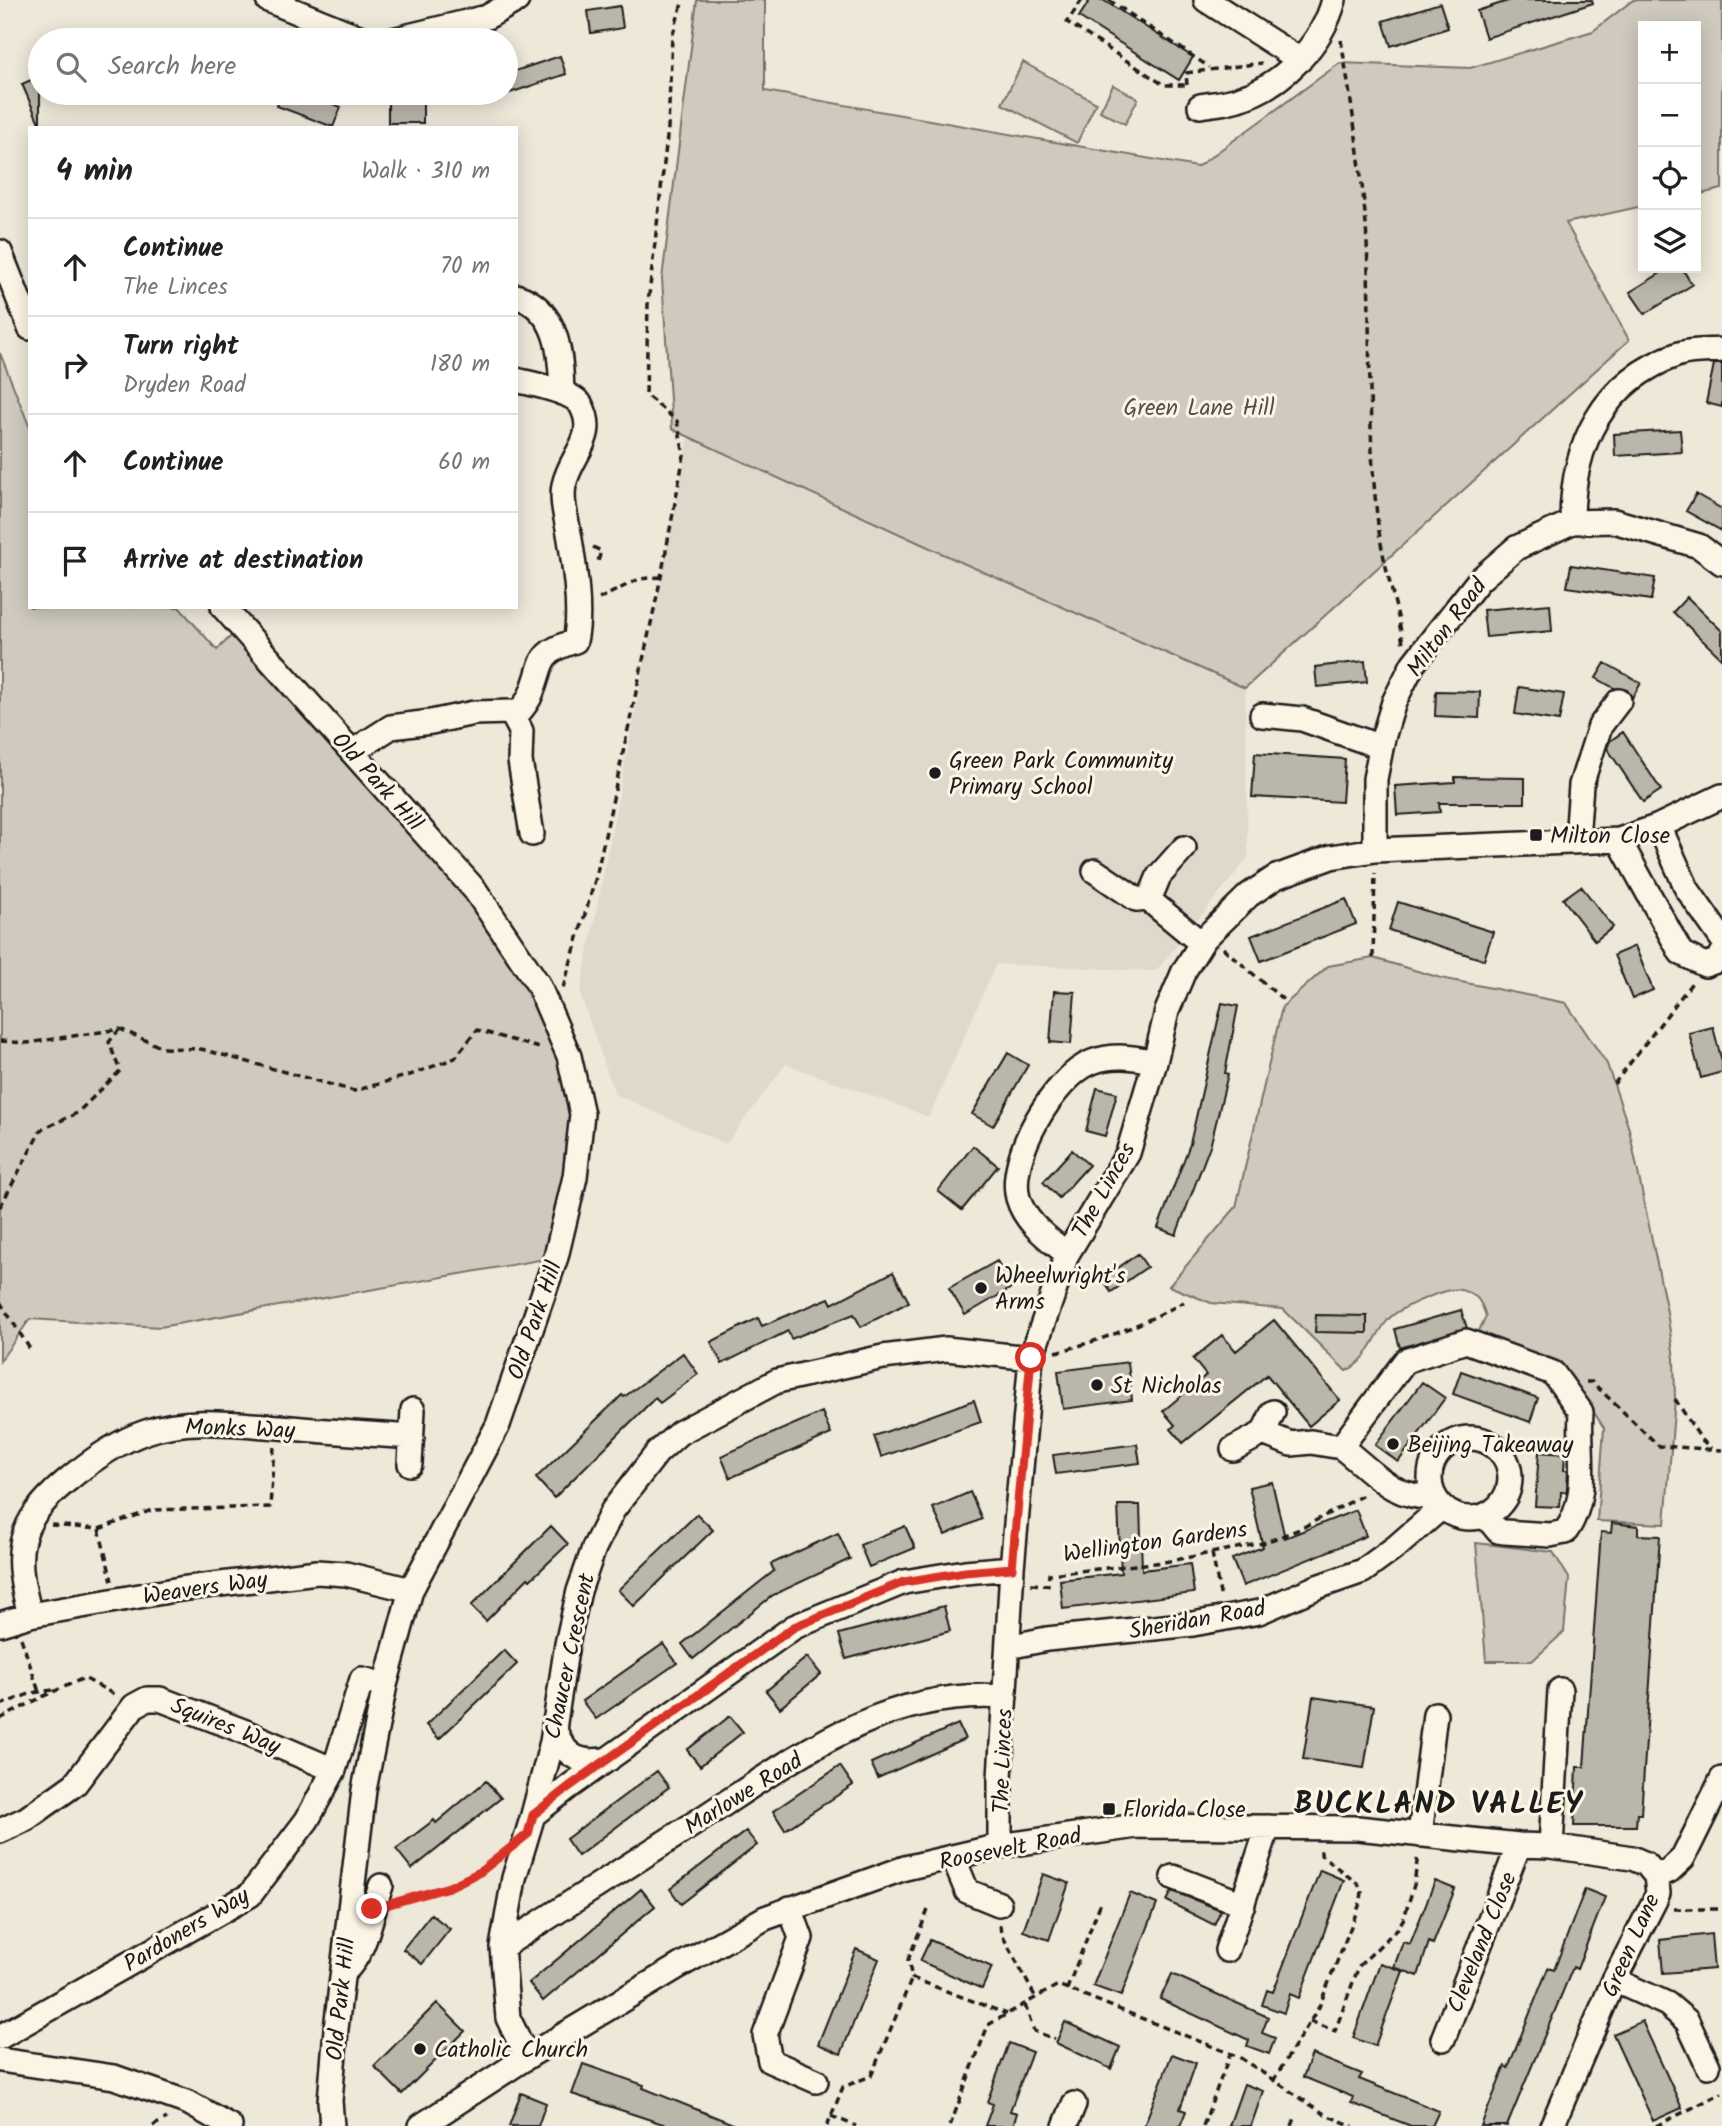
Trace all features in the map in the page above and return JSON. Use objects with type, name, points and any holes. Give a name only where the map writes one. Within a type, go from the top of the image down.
[{"type":"street","points":[[268,0],[338,28]]},
{"type":"street","points":[[322,0],[327,23]]},
{"type":"street","points":[[442,28],[487,17],[517,0]]},
{"type":"street","points":[[1206,0],[1300,60]]},
{"type":"street","points":[[1200,106],[1239,99],[1275,81],[1300,60],[1315,41],[1333,4]]},
{"type":"street","points":[[0,252],[28,323]]},
{"type":"street","points":[[518,297],[526,299],[544,314],[554,332],[561,356],[562,393]]},
{"type":"street","points":[[1572,522],[1572,494],[1579,461],[1590,428],[1605,407],[1631,379],[1640,374],[1682,354],[1717,346]]},
{"type":"street","points":[[514,718],[531,696],[540,665],[551,649],[575,641],[579,624],[564,510],[564,486],[573,457],[586,441],[587,421],[579,401],[562,393],[518,381]]},
{"type":"street","name":"Milton Road","points":[[1375,850],[1376,779],[1381,747],[1394,702],[1413,664],[1479,580],[1516,548],[1572,522],[1614,521],[1699,546],[1722,563]]},
{"type":"street","name":"Old Park Hill","points":[[225,609],[475,890],[538,984],[569,1056],[582,1114],[575,1177],[556,1257],[498,1425],[411,1590],[385,1685],[364,1790],[342,1974],[330,2101],[332,2126]]},
{"type":"street","points":[[1577,841],[1581,785],[1600,726],[1619,701]]},
{"type":"street","points":[[352,752],[391,727],[474,713],[512,712],[521,731],[520,761],[532,834]]},
{"type":"street","points":[[1262,715],[1301,719],[1381,747]]},
{"type":"street","name":"The Linces","points":[[999,1846],[1000,1778],[1012,1576],[1031,1358],[1068,1254],[1128,1153],[1167,1012],[1184,971],[1204,939],[1249,895],[1276,877],[1331,857],[1375,850],[1619,840],[1659,826],[1722,796]]},
{"type":"street","points":[[1659,826],[1686,890],[1722,939]]},
{"type":"street","points":[[1619,840],[1681,953],[1693,961],[1714,959]]},
{"type":"street","points":[[1149,900],[1159,876],[1184,848]]},
{"type":"street","points":[[1096,871],[1136,899],[1149,900],[1204,939]]},
{"type":"street","points":[[1068,1254],[1034,1226],[1018,1200],[1015,1179],[1020,1158],[1033,1128],[1049,1102],[1069,1079],[1090,1063],[1129,1056],[1155,1062]]},
{"type":"street","points":[[1341,1447],[1405,1361],[1466,1341],[1553,1373],[1581,1412],[1581,1482],[1573,1522],[1565,1532],[1550,1535],[1529,1534],[1498,1531],[1485,1515]]},
{"type":"street","name":"Chaucer Crescent","points":[[527,2057],[508,2018],[502,1947],[514,1878],[533,1815],[554,1726],[576,1604],[594,1548],[613,1510],[657,1453],[679,1433],[777,1381],[883,1357],[946,1349],[1031,1358]]},
{"type":"street","points":[[410,1464],[413,1410]]},
{"type":"street","points":[[1233,1449],[1262,1433],[1273,1412]]},
{"type":"street","name":"Monks Way","points":[[15,1620],[22,1539],[29,1524],[54,1492],[88,1463],[146,1432],[181,1424],[220,1423],[412,1437]]},
{"type":"street","points":[[1262,1433],[1291,1444],[1311,1441],[1341,1447],[1383,1482],[1406,1495],[1439,1503],[1462,1517],[1485,1515],[1503,1501],[1510,1480],[1505,1458],[1488,1443],[1466,1438],[1455,1441],[1437,1455],[1430,1476],[1439,1503]]},
{"type":"street","name":"Sheridan Road","points":[[1008,1647],[1046,1639],[1099,1635],[1259,1612],[1363,1571],[1396,1548],[1439,1503]]},
{"type":"street","name":"Weavers Way","points":[[15,1620],[180,1589],[317,1572],[346,1573],[411,1590]]},
{"type":"street","points":[[533,1815],[794,1627],[904,1582],[965,1572],[1012,1576]]},
{"type":"street","name":"Pardoners Way","points":[[0,2037],[250,1895],[307,1820],[334,1770],[362,1679],[385,1685]]},
{"type":"street","points":[[1550,1846],[1560,1690]]},
{"type":"street","name":"Marlowe Road","points":[[502,1947],[851,1726],[916,1703],[974,1695],[1005,1696]]},
{"type":"street","name":"Squires Way","points":[[134,1706],[147,1699],[160,1699],[334,1770]]},
{"type":"street","points":[[0,1830],[26,1819],[75,1784],[134,1706]]},
{"type":"street","points":[[1420,1835],[1435,1714]]},
{"type":"street","points":[[554,1726],[560,1745],[578,1760],[595,1762],[609,1759]]},
{"type":"street","name":"Green Lane","points":[[1552,2126],[1614,1980],[1658,1893],[1656,1877],[1674,1867],[1683,1858],[1722,1779]]},
{"type":"street","name":"Roosevelt Road","points":[[421,2126],[527,2057],[765,1918],[905,1868],[999,1846],[1136,1826],[1357,1828],[1550,1846],[1639,1860],[1652,1870],[1656,1877]]},
{"type":"street","points":[[1227,1950],[1268,1828]]},
{"type":"street","name":"Cleveland Close","points":[[1443,2039],[1520,1845]]},
{"type":"street","points":[[953,1857],[967,1891],[999,1904]]},
{"type":"street","points":[[1173,1877],[1243,1904]]},
{"type":"street","points":[[342,1974],[352,1965],[363,1944],[381,1886]]},
{"type":"street","points":[[790,1908],[801,1938],[765,2035],[770,2061],[816,2081]]},
{"type":"street","points":[[1614,1980],[1667,2004],[1687,2021],[1708,2066]]},
{"type":"street","points":[[0,2060],[114,2077],[189,2103],[230,2126]]},
{"type":"street","points":[[1065,2126],[1074,2104]]},
{"type":"path","points":[[553,1020],[596,877],[661,577],[684,455],[677,421],[646,395],[648,304],[668,128],[672,37],[683,0]]},
{"type":"path","points":[[1082,0],[1067,22],[1164,85],[1187,85]]},
{"type":"path","points":[[1109,0],[1211,68]]},
{"type":"path","points":[[1333,4],[1347,71],[1366,225],[1378,522],[1383,562],[1398,611],[1403,646],[1413,664]]},
{"type":"path","points":[[1200,106],[1187,85],[1186,73],[1262,63]]},
{"type":"path","points":[[594,602],[639,579],[661,577]]},
{"type":"path","points":[[1373,958],[1375,850]]},
{"type":"path","points":[[1204,939],[1287,1003]]},
{"type":"path","points":[[1614,1084],[1714,959]]},
{"type":"path","points":[[0,1207],[41,1130],[77,1113],[120,1071],[109,1042],[120,1029]]},
{"type":"path","points":[[0,1041],[27,1043],[120,1029],[163,1048],[201,1049],[354,1091],[413,1074],[454,1058],[477,1030],[569,1056]]},
{"type":"path","points":[[0,1302],[30,1349]]},
{"type":"path","points":[[1031,1358],[1094,1342],[1158,1316],[1184,1302]]},
{"type":"path","points":[[1570,1399],[1585,1383],[1592,1382],[1659,1446],[1722,1450]]},
{"type":"path","points":[[1675,1399],[1701,1439],[1713,1450]]},
{"type":"path","points":[[29,1524],[99,1529],[152,1510],[270,1507],[275,1427]]},
{"type":"path","name":"Wellington Gardens","points":[[1012,1576],[1048,1585],[1049,1573],[1164,1562],[1263,1543],[1336,1511],[1383,1482]]},
{"type":"path","points":[[99,1529],[117,1600]]},
{"type":"path","points":[[1212,1553],[1225,1618]]},
{"type":"path","points":[[15,1620],[39,1692]]},
{"type":"path","points":[[0,1719],[84,1678],[134,1706]]},
{"type":"path","points":[[0,1705],[39,1692],[58,1689]]},
{"type":"path","points":[[1273,2081],[1319,2007],[1362,1902],[1362,1891],[1358,1884],[1321,1855],[1323,1828]]},
{"type":"path","points":[[1310,2021],[1335,2031],[1359,1966],[1398,1928],[1404,1918],[1414,1885],[1420,1835]]},
{"type":"path","points":[[372,1909],[449,1887],[480,1872],[499,1857]]},
{"type":"path","points":[[1067,1989],[1101,1902]]},
{"type":"path","points":[[999,1904],[1001,1933],[1036,1998]]},
{"type":"path","points":[[1651,1909],[1722,1909]]},
{"type":"path","points":[[827,2126],[843,2087],[871,2076],[912,1978],[908,1960],[928,1910]]},
{"type":"path","points":[[912,1978],[1007,2014]]},
{"type":"path","points":[[950,2126],[988,2025],[1058,1985],[1230,2054],[1326,2115],[1353,2126]]},
{"type":"path","points":[[1024,2004],[1034,2031],[1055,2039]]},
{"type":"path","points":[[1203,2126],[1230,2054]]},
{"type":"path","points":[[1656,2126],[1721,2094],[1722,2101]]},
{"type":"path","points":[[831,2116],[856,2126]]},
{"type":"path","points":[[1292,2126],[1295,2118]]},
{"type":"shaded area","name":"Green Park Community Primary School","points":[[689,436],[1245,688],[1248,858],[1156,971],[996,964],[929,1117],[786,1064],[726,1144],[615,1094],[580,994]]},
{"type":"green space","name":"Green Lane Hill","points":[[697,0],[765,0],[765,91],[1197,167],[1340,63],[1470,68],[1593,31],[1633,0],[1722,0],[1722,189],[1701,194],[1701,21],[1638,21],[1638,207],[1566,223],[1629,340],[1245,688],[954,559],[672,429],[662,279]]},
{"type":"green space","points":[[1023,62],[1096,103],[1077,143],[1002,104]]},
{"type":"green space","points":[[1113,85],[1138,99],[1125,124],[1100,111]]},
{"type":"green space","points":[[0,353],[28,423],[28,609],[181,609],[217,650],[240,627],[475,890],[538,984],[582,1114],[556,1257],[160,1327],[30,1319],[0,1361]]},
{"type":"green space","points":[[1373,958],[1441,978],[1566,1003],[1607,1064],[1629,1129],[1674,1358],[1675,1399],[1665,1524],[1597,1521],[1604,1428],[1566,1369],[1477,1335],[1486,1316],[1479,1301],[1471,1294],[1450,1290],[1399,1311],[1387,1321],[1360,1361],[1346,1371],[1283,1309],[1211,1303],[1169,1286],[1236,1207],[1282,1007],[1328,966]]},
{"type":"green space","points":[[1476,1543],[1553,1552],[1569,1578],[1564,1632],[1532,1661],[1486,1661]]},
{"type":"building","points":[[1090,0],[1103,0],[1193,57],[1179,80],[1079,17]]},
{"type":"building","points":[[1511,0],[1592,0],[1593,3],[1486,38],[1477,11]]},
{"type":"building","points":[[1440,3],[1448,28],[1391,46],[1383,21]]},
{"type":"building","points":[[620,6],[623,28],[591,33],[588,11]]},
{"type":"building","points":[[560,56],[566,74],[518,90],[518,70]]},
{"type":"building","points":[[28,81],[28,98],[22,84]]},
{"type":"building","points":[[31,105],[40,105],[40,125]]},
{"type":"building","points":[[388,105],[423,105],[423,123],[388,123]]},
{"type":"building","points":[[277,106],[341,107],[333,126],[330,126]]},
{"type":"building","points":[[1661,273],[1685,273],[1692,285],[1645,314],[1630,292]]},
{"type":"building","points":[[1714,364],[1722,364],[1722,407],[1706,403]]},
{"type":"building","points":[[1680,430],[1682,452],[1615,456],[1614,434]]},
{"type":"building","points":[[1696,494],[1722,509],[1722,531],[1686,511]]},
{"type":"building","points":[[1571,565],[1655,578],[1651,600],[1567,587]]},
{"type":"building","points":[[1687,597],[1722,631],[1722,659],[1673,612]]},
{"type":"building","points":[[1550,604],[1552,631],[1486,637],[1483,610]]},
{"type":"building","points":[[1365,661],[1367,682],[1317,687],[1315,667]]},
{"type":"building","points":[[1605,663],[1641,683],[1632,698],[1627,690],[1614,688],[1596,678]]},
{"type":"building","points":[[1519,687],[1564,694],[1559,721],[1515,714]]},
{"type":"building","points":[[1436,691],[1480,692],[1479,718],[1435,716]]},
{"type":"building","points":[[1623,732],[1661,790],[1643,802],[1607,748],[1610,741]]},
{"type":"building","points":[[1255,753],[1345,759],[1342,802],[1252,797]]},
{"type":"building","points":[[1455,777],[1525,778],[1525,803],[1439,803],[1440,812],[1397,815],[1395,786],[1455,782]]},
{"type":"building","points":[[1581,886],[1613,927],[1595,941],[1563,899]]},
{"type":"building","points":[[1346,899],[1356,924],[1261,961],[1251,936]]},
{"type":"building","points":[[1398,902],[1493,932],[1484,960],[1389,930]]},
{"type":"building","points":[[1635,946],[1653,990],[1632,999],[1614,955]]},
{"type":"building","points":[[1054,991],[1075,992],[1071,1044],[1050,1042]]},
{"type":"building","points":[[1222,1003],[1238,1006],[1225,1073],[1228,1074],[1211,1143],[1176,1235],[1158,1228],[1190,1144]]},
{"type":"building","points":[[1713,1027],[1722,1072],[1701,1078],[1689,1033]]},
{"type":"building","points":[[1008,1053],[1028,1065],[993,1126],[972,1114]]},
{"type":"building","points":[[1097,1088],[1117,1093],[1105,1136],[1086,1131]]},
{"type":"building","points":[[973,1146],[998,1166],[962,1210],[938,1191]]},
{"type":"building","points":[[1072,1150],[1089,1165],[1059,1198],[1043,1182]]},
{"type":"building","points":[[1138,1254],[1147,1267],[1111,1292],[1102,1279]]},
{"type":"building","name":"Wheelwright's Arms","points":[[997,1261],[1013,1287],[965,1315],[949,1288]]},
{"type":"building","points":[[893,1272],[909,1302],[861,1327],[854,1314],[791,1339],[788,1331],[722,1364],[711,1342],[758,1318],[762,1326],[829,1298],[832,1304]]},
{"type":"building","points":[[1461,1310],[1467,1328],[1400,1348],[1395,1329]]},
{"type":"building","points":[[1316,1315],[1367,1316],[1367,1333],[1315,1332]]},
{"type":"building","points":[[1274,1320],[1340,1400],[1309,1426],[1267,1375],[1183,1443],[1171,1429],[1175,1425],[1163,1411],[1206,1375],[1193,1359],[1222,1335],[1236,1351]]},
{"type":"building","points":[[683,1353],[698,1374],[660,1403],[655,1398],[554,1498],[536,1478],[622,1395],[624,1397]]},
{"type":"building","name":"St Nicholas","points":[[1128,1362],[1132,1400],[1063,1409],[1058,1371]]},
{"type":"building","points":[[1461,1371],[1538,1398],[1530,1422],[1453,1394]]},
{"type":"building","points":[[1422,1382],[1445,1398],[1398,1462],[1375,1445]]},
{"type":"building","points":[[974,1400],[981,1422],[881,1457],[874,1436]]},
{"type":"building","points":[[822,1412],[831,1434],[730,1478],[721,1456]]},
{"type":"building","points":[[1137,1444],[1140,1463],[1056,1474],[1053,1455]]},
{"type":"building","points":[[1539,1452],[1565,1454],[1567,1488],[1566,1492],[1561,1492],[1560,1507],[1535,1506]]},
{"type":"building","points":[[1272,1482],[1285,1538],[1356,1510],[1366,1536],[1243,1586],[1232,1559],[1263,1547],[1249,1487]]},
{"type":"building","points":[[970,1492],[982,1519],[945,1535],[933,1508]]},
{"type":"building","points":[[1118,1505],[1140,1505],[1142,1570],[1190,1564],[1194,1593],[1063,1609],[1060,1580],[1121,1573]]},
{"type":"building","points":[[697,1514],[713,1530],[634,1606],[618,1590]]},
{"type":"building","points":[[1612,1523],[1638,1526],[1638,1535],[1660,1536],[1641,1814],[1637,1814],[1636,1826],[1574,1826],[1577,1767],[1584,1767],[1601,1532],[1611,1533]]},
{"type":"building","points":[[551,1526],[568,1544],[530,1580],[528,1578],[486,1621],[471,1606]]},
{"type":"building","points":[[905,1526],[915,1548],[869,1567],[860,1545]]},
{"type":"building","points":[[838,1533],[850,1559],[773,1595],[693,1659],[682,1644],[774,1571],[771,1564]]},
{"type":"building","points":[[944,1606],[950,1631],[846,1659],[839,1634]]},
{"type":"building","points":[[663,1644],[677,1663],[596,1719],[582,1701]]},
{"type":"building","points":[[504,1650],[517,1664],[439,1739],[426,1725]]},
{"type":"building","points":[[807,1657],[821,1674],[780,1708],[766,1691]]},
{"type":"building","points":[[1313,1697],[1374,1706],[1364,1768],[1303,1759]]},
{"type":"building","points":[[730,1716],[743,1732],[700,1766],[687,1750]]},
{"type":"building","points":[[958,1724],[965,1739],[878,1778],[871,1763]]},
{"type":"building","points":[[840,1766],[853,1785],[785,1830],[773,1811]]},
{"type":"building","points":[[657,1771],[669,1787],[578,1856],[566,1839]]},
{"type":"building","points":[[486,1781],[501,1798],[412,1869],[396,1849],[434,1820],[436,1823]]},
{"type":"building","points":[[746,1831],[757,1845],[681,1904],[670,1889]]},
{"type":"building","points":[[1320,1870],[1344,1880],[1299,1998],[1290,1994],[1284,2013],[1262,2005],[1267,1990],[1273,1992]]},
{"type":"building","points":[[1043,1874],[1069,1883],[1049,1940],[1023,1931]]},
{"type":"building","points":[[1435,1881],[1455,1889],[1433,1944],[1429,1942],[1418,1976],[1394,1967],[1403,1942],[1410,1944]]},
{"type":"building","points":[[641,1889],[655,1906],[543,2001],[529,1983]]},
{"type":"building","points":[[1585,1889],[1605,1897],[1577,1969],[1573,1967],[1507,2126],[1481,2126],[1505,2066],[1508,2068],[1548,1968],[1554,1970]]},
{"type":"building","points":[[1172,1891],[1221,1910],[1214,1925],[1167,1901]]},
{"type":"building","points":[[1130,1893],[1157,1904],[1121,1996],[1093,1986]]},
{"type":"building","points":[[431,1914],[450,1929],[422,1964],[403,1949]]},
{"type":"building","points":[[1711,1934],[1714,1969],[1663,1973],[1660,1940]]},
{"type":"building","points":[[930,1940],[992,1967],[982,1989],[920,1961]]},
{"type":"building","points":[[856,1949],[879,1959],[841,2054],[818,2044]]},
{"type":"building","points":[[1380,1963],[1403,1971],[1375,2046],[1353,2038]]},
{"type":"building","points":[[1172,1974],[1268,2017],[1262,2033],[1275,2038],[1269,2054],[1247,2046],[1249,2040],[1160,1999]]},
{"type":"building","name":"Catholic Church","points":[[437,2003],[465,2031],[402,2094],[374,2066]]},
{"type":"building","points":[[1642,2021],[1682,2108],[1653,2121],[1613,2034]]},
{"type":"building","points":[[1065,2022],[1120,2047],[1111,2069],[1056,2043]]},
{"type":"building","points":[[1009,2043],[1032,2052],[1010,2111],[1017,2113],[1013,2126],[985,2126],[993,2104],[987,2102]]},
{"type":"building","points":[[1172,2054],[1196,2063],[1180,2109],[1186,2111],[1180,2126],[1144,2126]]},
{"type":"building","points":[[1312,2054],[1362,2074],[1359,2079],[1439,2111],[1432,2126],[1411,2126],[1351,2103],[1353,2097],[1303,2077]]},
{"type":"building","points":[[583,2064],[644,2085],[643,2088],[738,2126],[669,2126],[572,2094]]},
{"type":"building","points":[[1244,2084],[1263,2091],[1251,2126],[1229,2126]]},
{"type":"building","points":[[521,2093],[546,2103],[538,2126],[509,2126]]},
{"type":"place","name":"Green Park Community Primary School","points":[[935,773]]},
{"type":"place","name":"Milton Close","points":[[1536,835]]},
{"type":"place","name":"Wheelwright's Arms","points":[[981,1288]]},
{"type":"place","name":"St Nicholas","points":[[1097,1385]]},
{"type":"place","name":"Beijing Takeaway","points":[[1393,1444]]},
{"type":"place","name":"Florida Close","points":[[1109,1809]]},
{"type":"place","name":"Catholic Church","points":[[420,2049]]},
{"type":"district","name":"BUCKLAND VALLEY","points":[[1439,1803]]},
{"type":"route","points":[[372,1909],[449,1887],[480,1872],[528,1834],[533,1815],[570,1786],[794,1627],[904,1582],[1012,1568],[1031,1358]]}]
